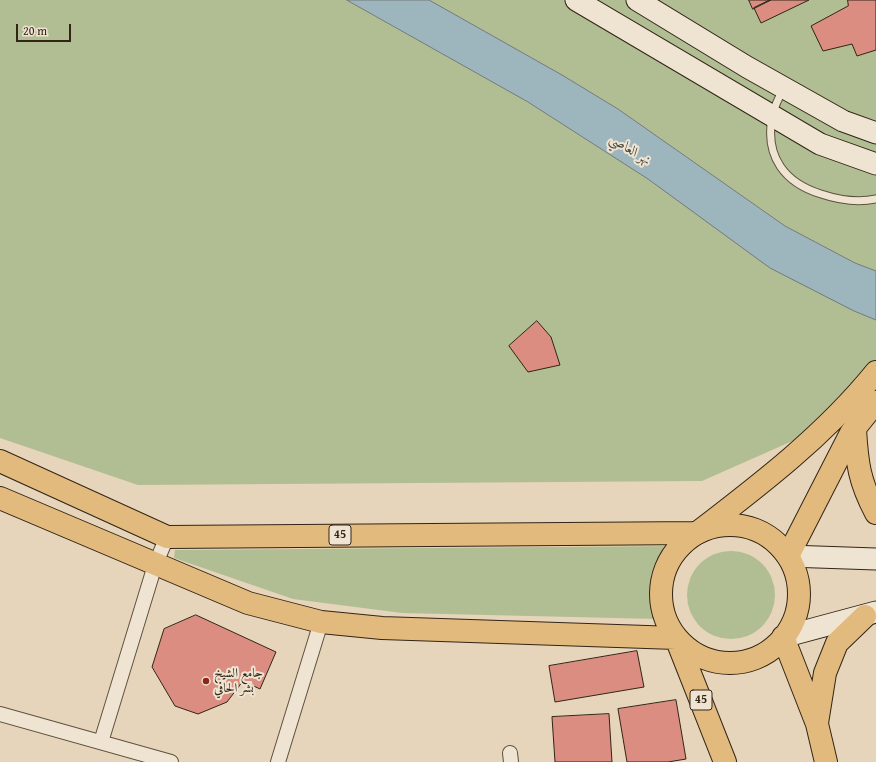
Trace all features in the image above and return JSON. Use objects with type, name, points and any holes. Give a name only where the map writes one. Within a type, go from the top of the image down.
[{"type":"main road","points":[[576,0],[820,144],[876,164]]},
{"type":"main road","points":[[637,0],[843,121],[876,133]]},
{"type":"main road","points":[[697,533],[712,527],[729,524],[747,526],[768,536],[777,543],[788,556],[796,572],[799,589],[798,606],[793,623],[783,638],[766,652],[755,658],[739,662],[721,662],[704,658],[687,649],[676,638],[667,623],[661,607],[660,590],[663,573],[671,557],[682,543],[783,466],[830,423],[876,372]]},
{"type":"main road","points":[[788,556],[851,433],[876,402]]},
{"type":"main road","points":[[855,429],[856,460],[864,491],[876,513]]},
{"type":"main road","name":"45","points":[[0,461],[167,537],[697,533]]},
{"type":"main road","points":[[0,498],[155,565],[248,603],[321,622],[382,628],[676,638]]},
{"type":"main road","points":[[788,556],[876,559]]},
{"type":"main road","points":[[783,638],[870,614]]},
{"type":"main road","points":[[817,724],[825,673],[837,643],[870,614]]},
{"type":"main road","name":"45","points":[[676,638],[725,762]]},
{"type":"main road","points":[[783,638],[817,724],[826,762]]},
{"type":"street","points":[[101,742],[155,565],[167,537]]},
{"type":"street","points":[[278,762],[321,622]]},
{"type":"street","points":[[0,714],[171,762]]},
{"type":"lane","points":[[784,87],[772,116],[771,128],[773,154],[783,173],[805,189],[840,200],[876,199]]},
{"type":"green space","points":[[0,0],[347,0],[528,102],[854,311],[876,320],[876,413],[797,439],[702,481],[138,485],[0,438]]},
{"type":"green space","points":[[429,0],[876,0],[876,271],[855,263],[785,226],[618,109],[562,75]]},
{"type":"green space","points":[[673,546],[663,565],[655,589],[655,608],[657,619],[402,613],[293,599],[174,558],[175,550]]},
{"type":"green space","points":[[731,551],[748,555],[762,564],[771,578],[775,595],[771,612],[762,626],[748,635],[731,639],[714,635],[700,626],[691,612],[687,595],[691,578],[700,564],[714,555]]},
{"type":"water","name":"نهر العاصي","points":[[347,0],[429,0],[562,75],[618,109],[785,226],[855,263],[876,271],[876,320],[854,311],[770,268],[648,179],[528,102]]},
{"type":"building","points":[[749,0],[771,0],[753,9]]},
{"type":"building","points":[[770,0],[809,0],[761,23],[754,8]]},
{"type":"building","points":[[848,0],[876,0],[876,50],[857,56],[852,44],[823,51],[811,26],[848,6]]},
{"type":"building","points":[[537,321],[551,337],[560,365],[528,372],[509,346]]},
{"type":"building","points":[[196,615],[276,652],[260,689],[243,681],[227,702],[198,714],[175,706],[152,667],[164,629]]},
{"type":"building","points":[[637,651],[644,687],[555,702],[549,666]]},
{"type":"building","points":[[676,700],[686,759],[668,762],[627,762],[618,709]]},
{"type":"building","points":[[609,714],[612,762],[555,762],[552,717]]},
{"type":"place","name":"جامع الشيخ بشر الحافي","points":[[206,681]]}]
